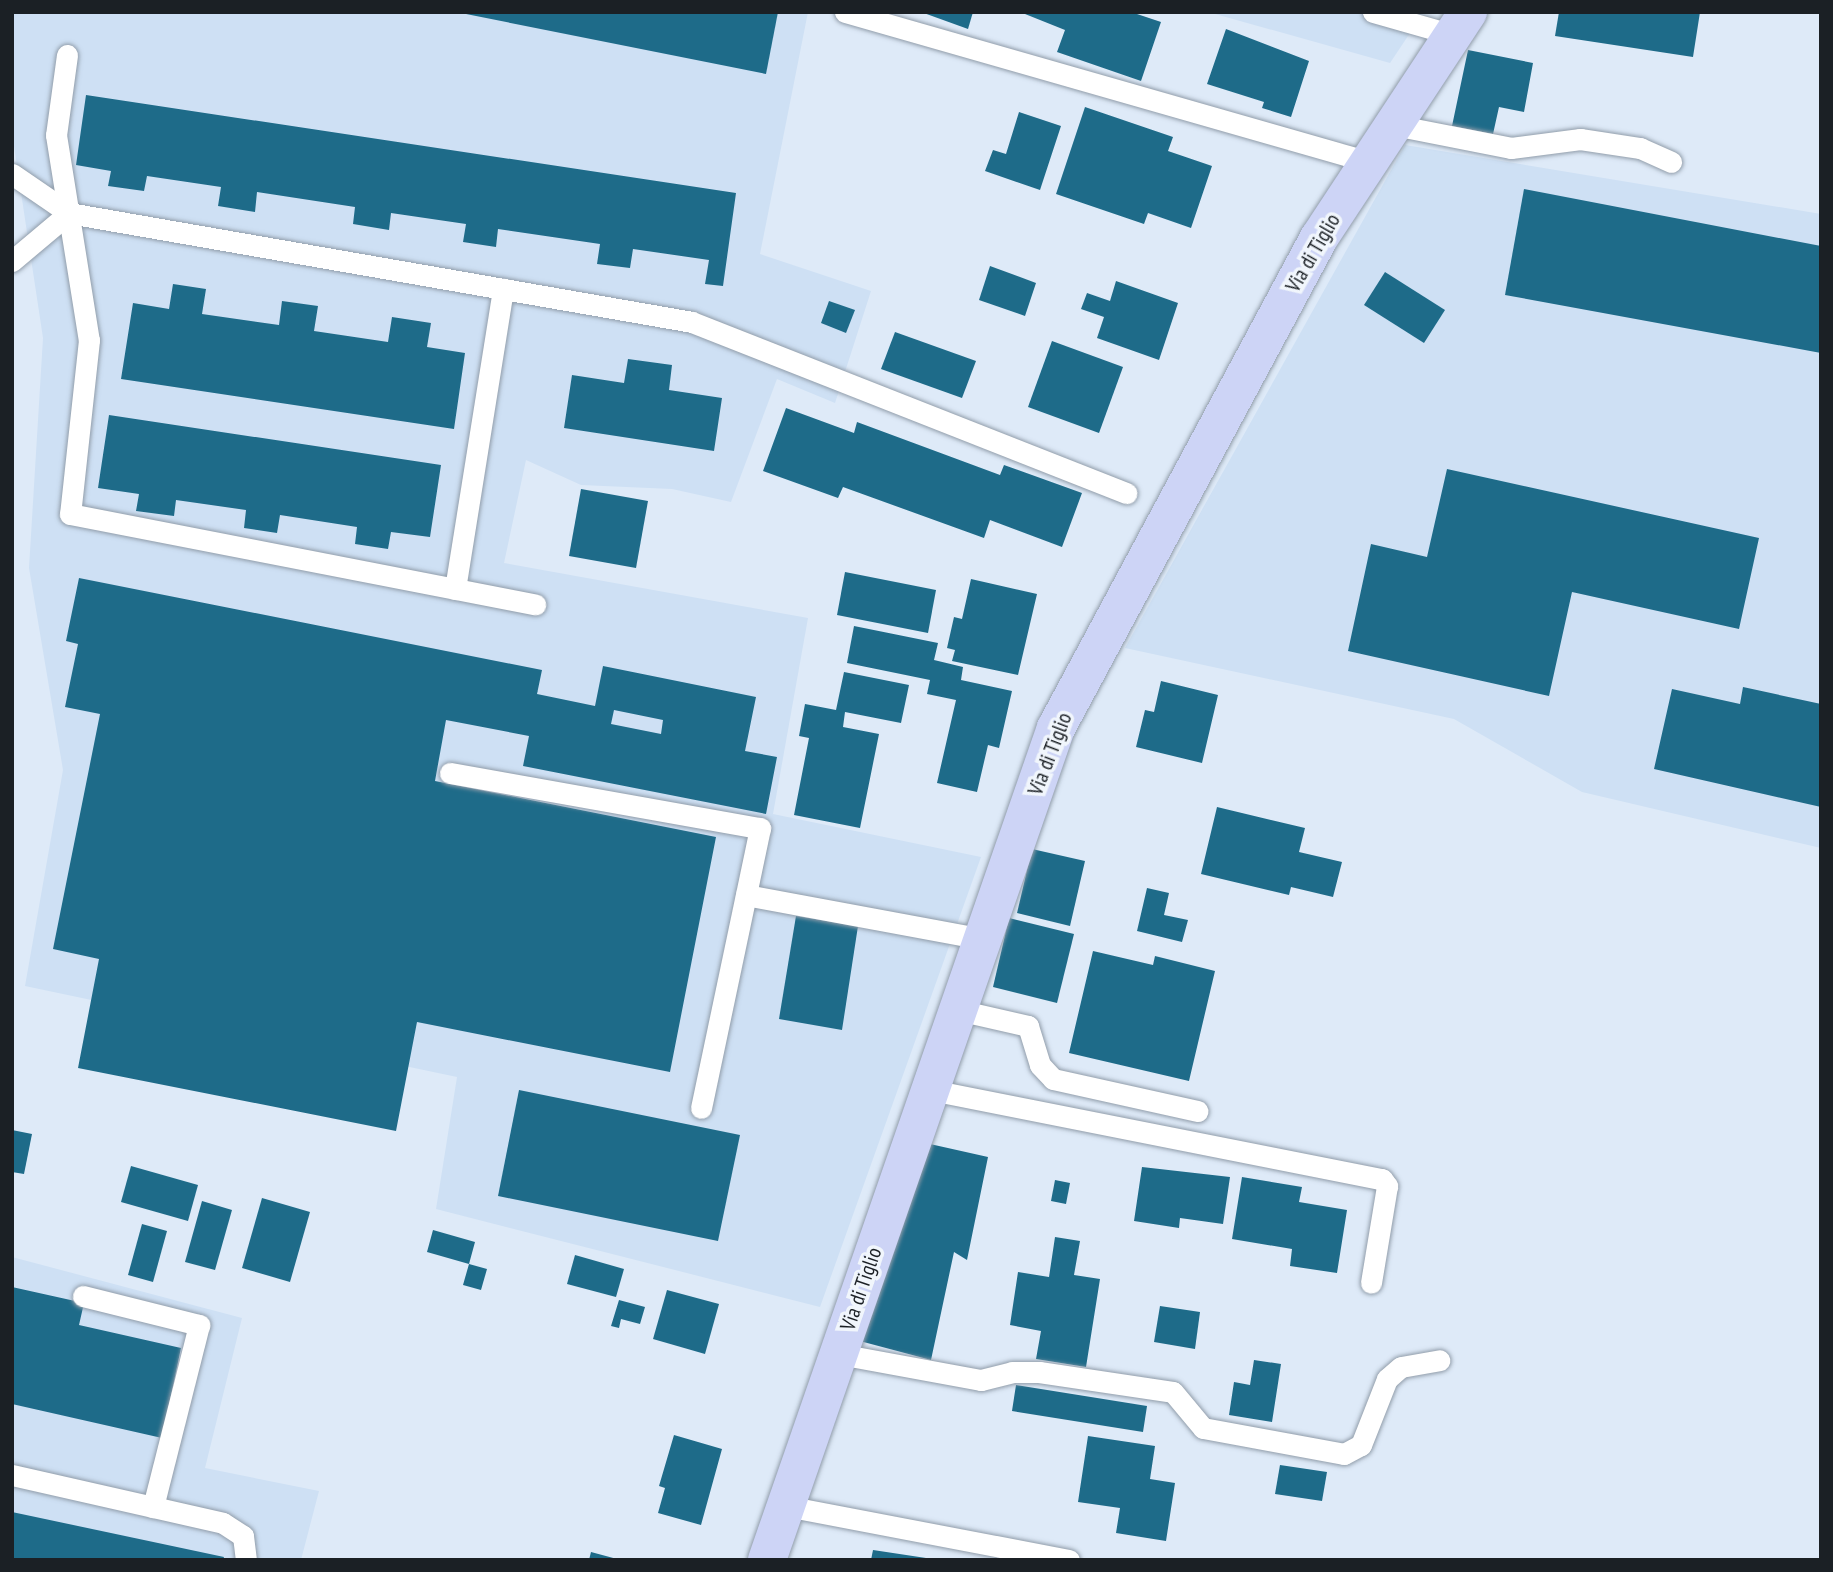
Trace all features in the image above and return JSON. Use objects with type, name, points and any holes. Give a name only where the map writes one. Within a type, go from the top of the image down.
[{"type":"main road","name":"Via di Tiglio","points":[[767,1560],[1056,728],[1319,238],[1461,23]]},
{"type":"lane","points":[[845,12],[1369,162]]},
{"type":"lane","points":[[1373,12],[1461,23]]},
{"type":"lane","points":[[67,55],[56,135],[89,340],[70,514],[535,604]]},
{"type":"lane","points":[[1394,125],[1511,148],[1580,139],[1640,148],[1671,162]]},
{"type":"lane","points":[[12,174],[69,213],[692,322],[1127,494]]},
{"type":"lane","points":[[12,261],[69,213]]},
{"type":"lane","points":[[455,589],[503,289]]},
{"type":"lane","points":[[450,773],[760,828],[701,1108]]},
{"type":"lane","points":[[746,895],[983,939]]},
{"type":"lane","points":[[958,1010],[1028,1026],[1040,1065],[1053,1079],[1197,1111]]},
{"type":"lane","points":[[931,1090],[1382,1178],[1387,1186],[1371,1283]]},
{"type":"lane","points":[[83,1296],[199,1325],[153,1507]]},
{"type":"lane","points":[[839,1354],[981,1380],[1013,1372],[1039,1372],[1172,1392],[1203,1428],[1343,1454],[1361,1445],[1387,1379],[1401,1367],[1439,1360]]},
{"type":"lane","points":[[12,1475],[235,1529],[243,1536],[246,1560]]},
{"type":"lane","points":[[786,1506],[1069,1560]]},
{"type":"shaded area","points":[[12,12],[808,12],[760,254],[871,291],[835,403],[777,379],[731,502],[672,489],[581,485],[526,460],[504,563],[808,618],[773,814],[981,857],[820,1307],[436,1209],[457,1077],[25,986],[63,770],[29,568],[43,338],[12,133]]},
{"type":"shaded area","points":[[1208,12],[1424,12],[1390,63]]},
{"type":"shaded area","points":[[1405,145],[1821,214],[1821,848],[1582,792],[1454,719],[1125,648]]},
{"type":"shaded area","points":[[12,1257],[242,1318],[205,1468],[319,1491],[301,1560],[12,1560]]},
{"type":"building","points":[[456,12],[778,12],[766,74]]},
{"type":"building","points":[[921,12],[973,12],[968,29]]},
{"type":"building","points":[[1020,12],[1131,12],[1161,22],[1141,81],[1057,52],[1065,30]]},
{"type":"building","points":[[1559,12],[1700,12],[1693,57],[1555,36]]},
{"type":"building","points":[[1226,29],[1309,61],[1291,117],[1262,108],[1264,102],[1207,84]]},
{"type":"building","points":[[1468,50],[1533,63],[1524,112],[1499,107],[1493,134],[1452,126]]},
{"type":"building","points":[[86,95],[736,193],[723,286],[705,284],[709,260],[633,249],[630,268],[597,264],[600,244],[498,229],[496,247],[463,242],[466,224],[391,213],[389,230],[353,224],[355,207],[257,192],[255,212],[218,206],[221,187],[147,176],[144,191],[108,186],[111,171],[76,165]]},
{"type":"building","points":[[1085,107],[1173,137],[1168,151],[1212,166],[1191,228],[1148,213],[1144,224],[1056,194]]},
{"type":"building","points":[[1019,112],[1061,126],[1040,190],[985,171],[993,150],[1006,154]]},
{"type":"building","points":[[1524,189],[1821,246],[1821,353],[1505,295]]},
{"type":"building","points":[[990,266],[1036,283],[1025,316],[979,300]]},
{"type":"building","points":[[1385,272],[1445,310],[1424,343],[1364,305]]},
{"type":"building","points":[[1116,281],[1178,303],[1159,360],[1097,338],[1104,317],[1081,309],[1087,293],[1110,301]]},
{"type":"building","points":[[173,284],[206,289],[202,314],[279,325],[282,301],[318,306],[314,331],[388,342],[392,317],[431,323],[427,347],[465,353],[454,429],[121,379],[133,303],[169,309]]},
{"type":"building","points":[[829,301],[855,310],[846,333],[821,323]]},
{"type":"building","points":[[895,332],[976,361],[962,398],[881,369]]},
{"type":"building","points":[[1052,341],[1123,367],[1099,433],[1028,407]]},
{"type":"building","points":[[628,359],[672,365],[669,390],[722,398],[714,451],[564,428],[572,375],[624,383]]},
{"type":"building","points":[[786,408],[854,433],[857,422],[1000,475],[1004,465],[1082,493],[1062,547],[990,520],[984,538],[843,487],[838,498],[763,471]]},
{"type":"building","points":[[109,415],[441,465],[430,537],[391,532],[388,549],[355,544],[357,527],[280,515],[277,533],[244,528],[246,510],[176,500],[174,516],[136,511],[139,494],[98,488]]},
{"type":"building","points":[[1447,469],[1759,538],[1739,629],[1572,592],[1549,696],[1348,651],[1371,544],[1427,557]]},
{"type":"building","points":[[581,489],[648,501],[636,568],[569,556]]},
{"type":"building","points":[[845,572],[936,590],[928,633],[837,615]]},
{"type":"building","points":[[79,578],[542,670],[537,694],[595,706],[603,666],[756,697],[745,751],[777,757],[766,814],[523,766],[529,736],[446,720],[435,781],[716,837],[670,1072],[417,1022],[396,1131],[78,1068],[99,959],[53,949],[100,714],[65,707],[78,644],[66,641]],"holes":[[[614,710],[663,720],[661,734],[611,724]]]},
{"type":"building","points":[[971,579],[1037,594],[1018,675],[952,661],[955,650],[947,648],[954,617],[962,619]]},
{"type":"building","points":[[854,626],[938,643],[934,660],[963,667],[961,680],[1012,691],[999,748],[988,745],[977,792],[937,783],[956,700],[927,694],[930,680],[847,663]]},
{"type":"building","points":[[844,672],[909,685],[901,723],[845,712],[843,727],[879,734],[860,828],[794,815],[809,738],[799,736],[805,704],[836,710]]},
{"type":"building","points":[[1161,681],[1218,695],[1202,763],[1136,747],[1145,710],[1154,712]]},
{"type":"building","points":[[1743,687],[1821,704],[1821,807],[1654,769],[1672,689],[1740,704]]},
{"type":"building","points":[[1217,807],[1305,828],[1299,852],[1342,862],[1333,897],[1291,887],[1289,895],[1201,874]]},
{"type":"building","points":[[1032,849],[1085,861],[1070,926],[1017,913]]},
{"type":"building","points":[[1147,888],[1169,893],[1164,915],[1188,920],[1182,942],[1137,931]]},
{"type":"building","points":[[796,916],[858,926],[842,1030],[779,1019]]},
{"type":"building","points":[[1009,918],[1074,934],[1057,1003],[993,987]]},
{"type":"building","points":[[1093,951],[1153,965],[1155,956],[1215,971],[1189,1081],[1069,1053]]},
{"type":"building","points":[[519,1090],[740,1135],[718,1241],[498,1196]]},
{"type":"building","points":[[12,1130],[32,1134],[24,1174],[12,1172]]},
{"type":"building","points":[[930,1144],[988,1157],[967,1260],[954,1252],[931,1360],[856,1340]]},
{"type":"building","points":[[131,1166],[198,1185],[188,1221],[121,1202]]},
{"type":"building","points":[[1142,1167],[1230,1177],[1223,1224],[1180,1218],[1179,1228],[1134,1221]]},
{"type":"building","points":[[1242,1177],[1302,1187],[1299,1202],[1347,1210],[1337,1273],[1290,1266],[1292,1249],[1232,1239]]},
{"type":"building","points":[[1055,1180],[1070,1183],[1066,1204],[1051,1201]]},
{"type":"building","points":[[262,1198],[310,1212],[290,1282],[242,1268]]},
{"type":"building","points":[[202,1201],[232,1210],[215,1270],[185,1262]]},
{"type":"building","points":[[142,1224],[167,1231],[153,1282],[128,1275]]},
{"type":"building","points":[[433,1230],[475,1242],[469,1264],[427,1252]]},
{"type":"building","points":[[1055,1237],[1080,1241],[1074,1275],[1100,1279],[1086,1367],[1036,1359],[1041,1331],[1010,1325],[1018,1272],[1049,1277]]},
{"type":"building","points":[[575,1255],[624,1269],[616,1297],[567,1284]]},
{"type":"building","points":[[469,1264],[487,1269],[481,1290],[463,1285]]},
{"type":"building","points":[[12,1287],[84,1303],[79,1325],[181,1348],[162,1438],[12,1404]]},
{"type":"building","points":[[667,1290],[719,1304],[705,1354],[653,1339]]},
{"type":"building","points":[[619,1300],[645,1307],[640,1324],[621,1319],[619,1328],[611,1326]]},
{"type":"building","points":[[1160,1306],[1200,1312],[1195,1349],[1154,1342]]},
{"type":"building","points":[[1254,1360],[1281,1364],[1272,1422],[1229,1415],[1234,1382],[1250,1385]]},
{"type":"building","points":[[1016,1385],[1147,1406],[1143,1432],[1012,1411]]},
{"type":"building","points":[[674,1435],[722,1449],[701,1525],[658,1513],[665,1488],[659,1486]]},
{"type":"building","points":[[1088,1436],[1155,1446],[1150,1479],[1175,1483],[1166,1541],[1116,1533],[1120,1508],[1078,1502]]},
{"type":"building","points":[[1280,1465],[1327,1472],[1322,1501],[1275,1494]]},
{"type":"building","points":[[12,1512],[224,1557],[223,1560],[12,1560]]},
{"type":"building","points":[[873,1550],[926,1558],[926,1560],[871,1560]]},
{"type":"building","points":[[591,1552],[617,1559],[617,1560],[589,1560]]}]
